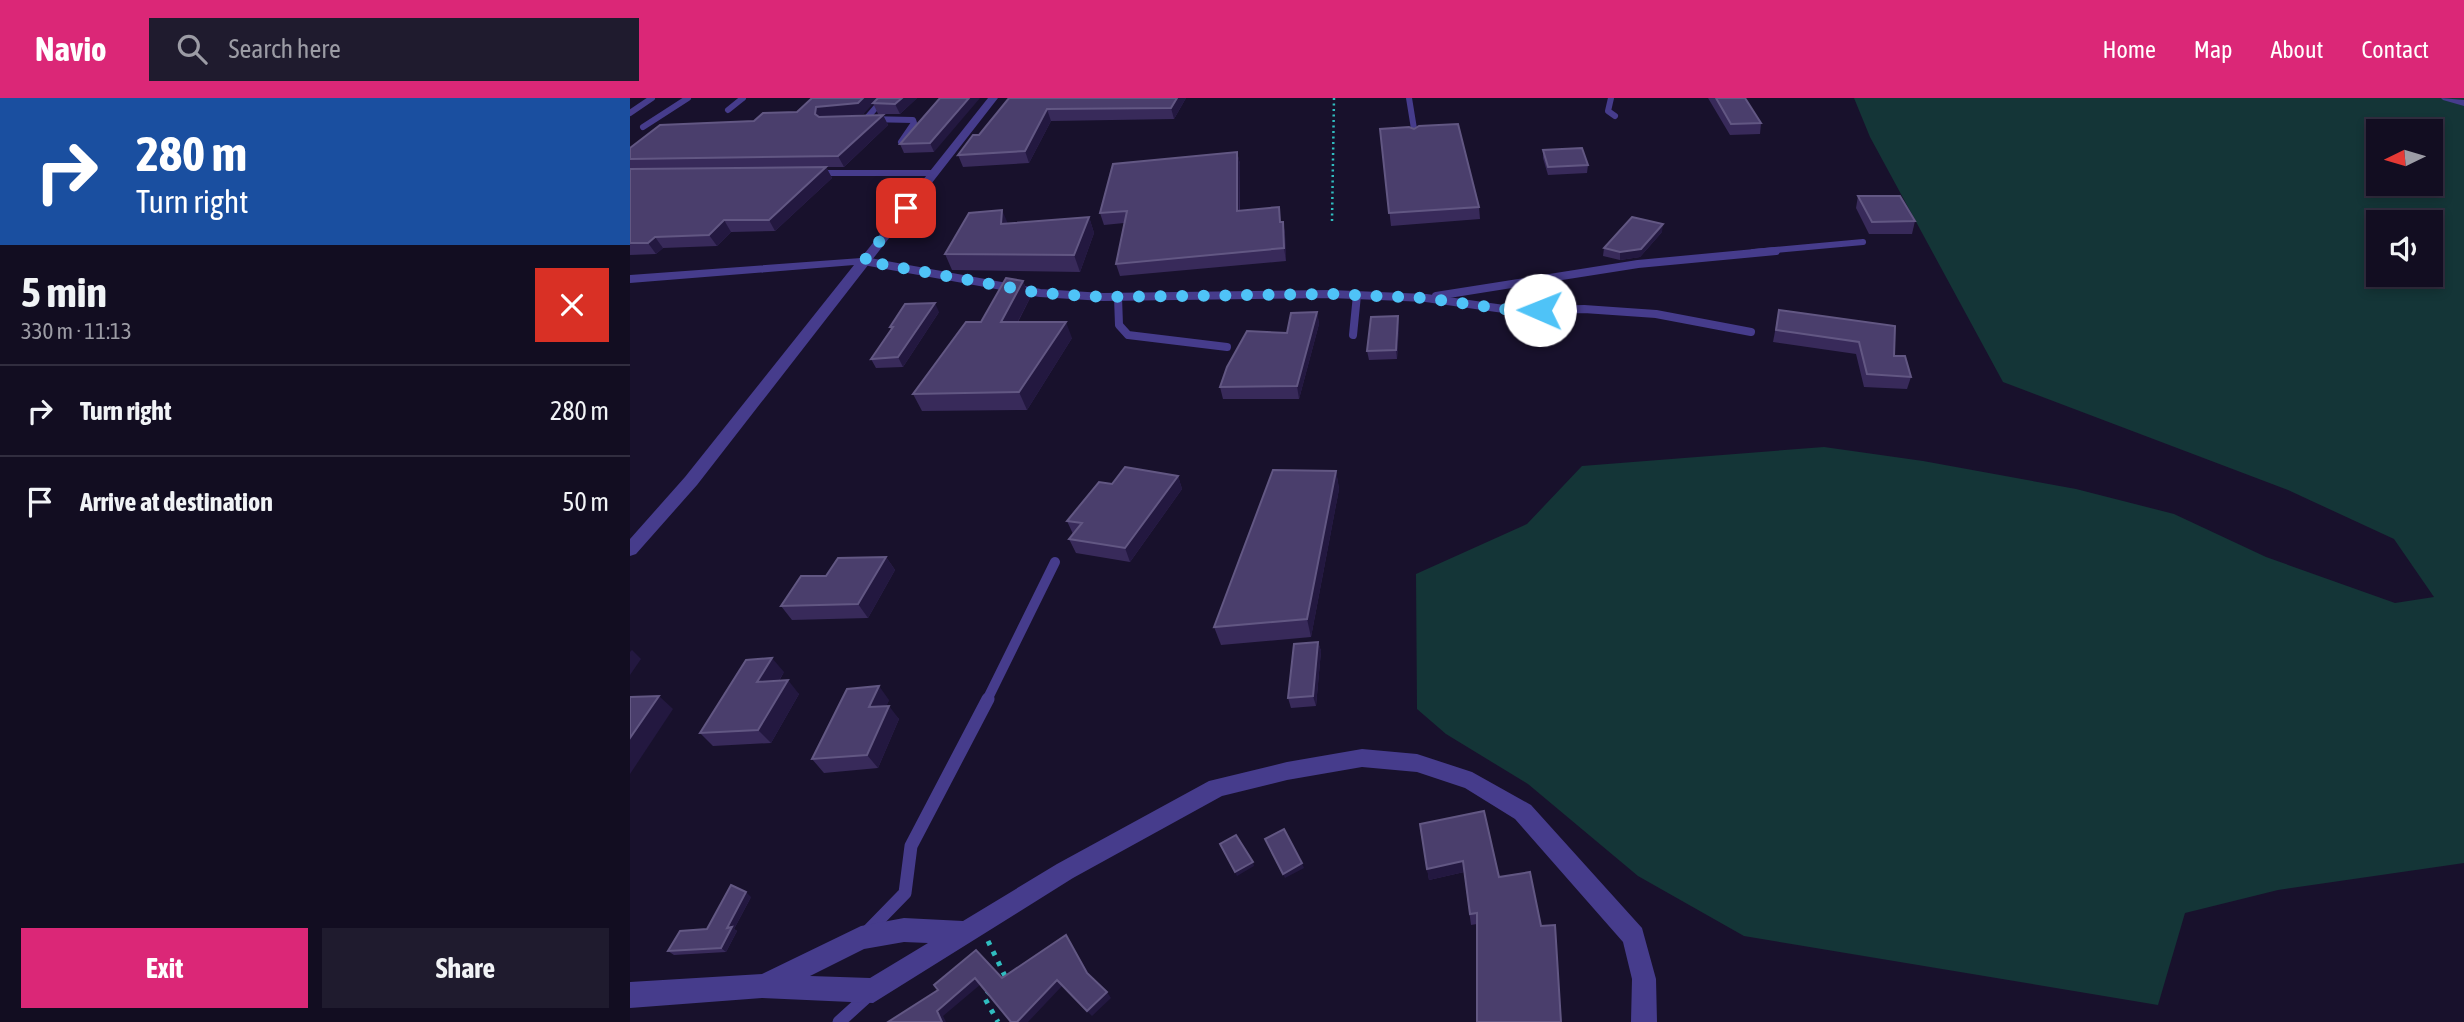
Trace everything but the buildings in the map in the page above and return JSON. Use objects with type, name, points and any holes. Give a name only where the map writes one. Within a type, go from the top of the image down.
[{"type":"street","points":[[630,550],[691,481],[993,98]]},
{"type":"street","points":[[2446,98],[2464,103]]},
{"type":"street","points":[[630,279],[864,261]]},
{"type":"street","points":[[630,995],[762,986],[873,992],[1130,833],[1217,788],[1287,771],[1362,758],[1417,763],[1472,781],[1523,812],[1634,936],[1644,979],[1644,1022]]},
{"type":"street","points":[[762,986],[861,938],[904,930],[973,929]]},
{"type":"lane","points":[[630,113],[652,98]]},
{"type":"lane","points":[[643,127],[688,98]]},
{"type":"lane","points":[[728,110],[743,98]]},
{"type":"lane","points":[[866,119],[884,98]]},
{"type":"lane","points":[[1409,98],[1415,135]]},
{"type":"lane","points":[[1611,98],[1608,111],[1615,116]]},
{"type":"lane","points":[[852,120],[913,120],[914,123],[901,142]]},
{"type":"lane","points":[[811,172],[934,173]]},
{"type":"lane","points":[[1426,298],[1622,265],[1813,249],[1863,242]]},
{"type":"lane","points":[[864,261],[1040,293],[1118,297],[1357,295],[1426,298],[1518,311],[1584,309],[1656,314],[1751,332]]},
{"type":"lane","points":[[1353,335],[1357,295]]},
{"type":"lane","points":[[1118,297],[1119,324],[1128,335],[1227,347]]},
{"type":"lane","points":[[861,938],[905,893],[911,846],[952,772],[1055,562]]},
{"type":"lane","points":[[839,1022],[873,992]]},
{"type":"path","points":[[1332,221],[1334,98]]},
{"type":"path","points":[[973,929],[1005,976],[984,997],[998,1022]]},
{"type":"green space","points":[[1854,98],[2464,98],[2464,863],[2278,890],[2185,913],[2158,1005],[1744,936],[1638,876],[1528,784],[1446,734],[1417,709],[1416,574],[1527,524],[1582,466],[1824,447],[1923,461],[2076,489],[2174,514],[2266,557],[2395,603],[2434,597],[2394,539],[2288,490],[2003,382],[1870,137]]},
{"type":"route","points":[[906,208],[864,261],[1040,293],[1103,297],[1331,294],[1426,298],[1518,311],[1540,310]]}]
